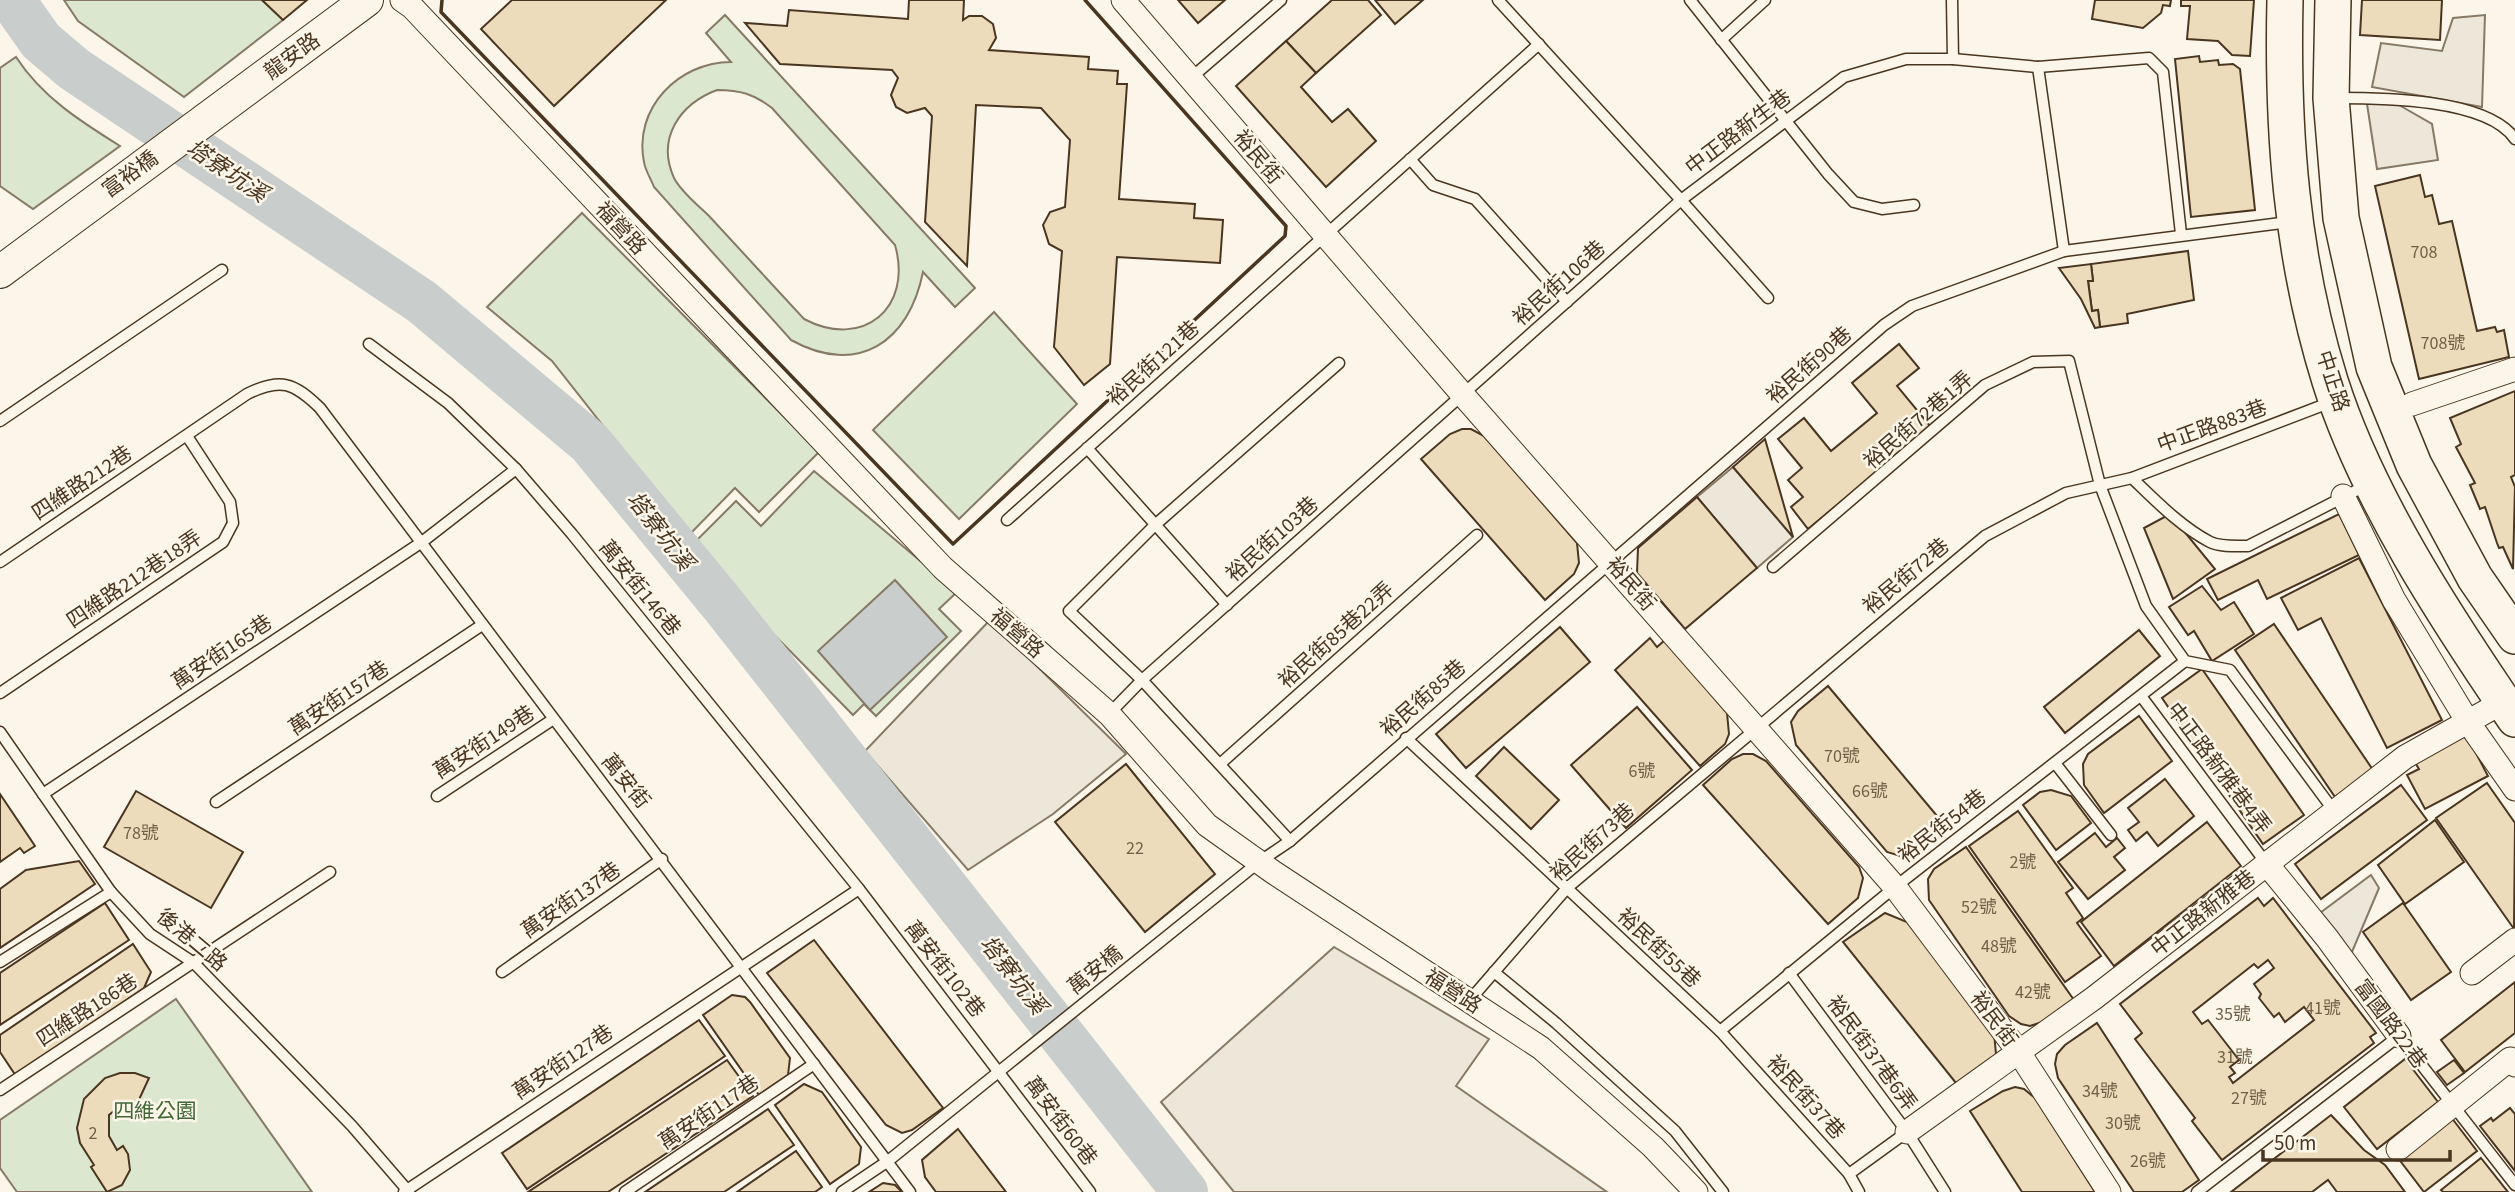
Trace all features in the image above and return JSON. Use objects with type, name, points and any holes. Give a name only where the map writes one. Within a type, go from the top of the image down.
[{"type":"main road","name":"中正路","points":[[2284,0],[2285,140],[2303,275],[2358,489],[2427,584],[2509,710]]},
{"type":"main road","name":"中正路","points":[[2333,0],[2331,98],[2341,218],[2380,387],[2420,476],[2476,578],[2515,636]]},
{"type":"main road","points":[[2337,400],[2380,387]]},
{"type":"street","name":"龍安路","points":[[217,111],[367,0]]},
{"type":"street","name":"福營路","points":[[402,0],[412,7],[943,568],[1109,714],[1207,825],[1468,1002],[1541,1048],[1653,1147],[1696,1192]]},
{"type":"street","name":"裕民街","points":[[1123,0],[1463,395],[1895,887],[2018,1051],[2109,1192]]},
{"type":"street","name":"富裕橋","points":[[0,272],[217,111]]},
{"type":"street","points":[[2413,404],[2515,369]]},
{"type":"street","points":[[2358,489],[2394,600],[2468,722],[2515,789]]},
{"type":"street","name":"中正路新雅巷","points":[[1907,1132],[2094,999],[2405,757],[2468,722],[2509,710]]},
{"type":"street","name":"富國路22巷","points":[[2266,863],[2327,938],[2399,1036]]},
{"type":"street","points":[[2472,973],[2515,940]]},
{"type":"street","points":[[2398,1149],[2510,1059],[2515,1065]]},
{"type":"lane","points":[[1191,78],[1281,0]]},
{"type":"lane","name":"中正路新生巷","points":[[1499,0],[1681,200],[1844,78],[1906,59],[1953,59],[2038,67],[2149,58],[2164,72],[2181,234]]},
{"type":"lane","points":[[1690,0],[1854,202],[1882,209],[1914,205]]},
{"type":"lane","points":[[1721,40],[1765,0]]},
{"type":"lane","points":[[1952,0],[1953,59]]},
{"type":"lane","points":[[1539,44],[1410,159],[1433,185],[1475,199],[1567,302]]},
{"type":"lane","points":[[2038,67],[2064,251],[2296,221]]},
{"type":"lane","points":[[2331,98],[2409,102],[2454,108],[2486,118],[2509,130],[2515,139]]},
{"type":"lane","name":"裕民街121巷","points":[[1007,520],[1410,159]]},
{"type":"lane","points":[[1681,200],[1768,298]]},
{"type":"lane","name":"裕民街106巷","points":[[1463,395],[1681,200]]},
{"type":"lane","name":"裕民街90巷","points":[[1611,562],[1884,325],[1913,306],[2064,251]]},
{"type":"lane","points":[[0,421],[222,270]]},
{"type":"lane","name":"萬安街146巷","points":[[369,344],[448,403],[516,468],[733,732]]},
{"type":"lane","name":"裕民街72巷1弄","points":[[1773,567],[1897,464],[1985,385],[2033,362],[2069,361],[2100,485]]},
{"type":"lane","points":[[1290,841],[1142,680],[1069,611],[1155,525],[1339,363]]},
{"type":"lane","name":"四維路212巷","points":[[0,562],[263,386],[277,382],[293,387],[309,397]]},
{"type":"lane","points":[[2380,387],[2413,404]]},
{"type":"lane","name":"裕民街103巷","points":[[1109,714],[1142,680],[1463,395]]},
{"type":"lane","name":"萬安街","points":[[309,397],[422,542],[552,720],[662,859],[910,1192]]},
{"type":"lane","name":"中正路883巷","points":[[2100,485],[2132,478],[2337,400]]},
{"type":"lane","name":"四維路212巷18弄","points":[[0,693],[223,542],[230,532],[234,513],[230,502],[187,436]]},
{"type":"lane","points":[[1087,448],[1227,605]]},
{"type":"lane","points":[[422,542],[516,468]]},
{"type":"lane","points":[[2132,478],[2155,500],[2211,543],[2235,546],[2248,546],[2358,489]]},
{"type":"lane","points":[[2100,485],[2146,606],[2185,661],[2230,670],[2334,811]]},
{"type":"lane","name":"裕民街72巷","points":[[1756,726],[1985,536],[2066,493],[2100,485]]},
{"type":"lane","name":"裕民街85巷22弄","points":[[1220,764],[1477,535]]},
{"type":"lane","name":"萬安街165巷","points":[[43,794],[422,542]]},
{"type":"lane","name":"裕民街85巷","points":[[1259,862],[1290,841],[1611,562]]},
{"type":"lane","name":"萬安街157巷","points":[[216,802],[482,625]]},
{"type":"lane","name":"中正路新雅巷4弄","points":[[2012,796],[2185,661]]},
{"type":"lane","name":"中正路新雅巷4弄","points":[[2141,696],[2266,863]]},
{"type":"lane","name":"萬安街149巷","points":[[437,796],[552,720]]},
{"type":"lane","name":"裕民街73巷","points":[[1468,1002],[1567,888],[1756,726]]},
{"type":"lane","name":"後港二路","points":[[0,732],[111,892],[150,934],[194,963],[352,1126],[406,1191]]},
{"type":"lane","name":"萬安街102巷","points":[[733,732],[859,889],[1000,1072]]},
{"type":"lane","name":"裕民街55巷","points":[[1406,738],[1720,1031]]},
{"type":"lane","points":[[2055,763],[2111,835]]},
{"type":"lane","name":"裕民街54巷","points":[[1895,887],[2012,796]]},
{"type":"lane","name":"萬安街137巷","points":[[502,972],[662,859]]},
{"type":"lane","name":"萬安橋","points":[[842,1192],[888,1161],[1259,862]]},
{"type":"lane","name":"四維路186巷","points":[[0,1090],[330,872]]},
{"type":"lane","points":[[1720,1031],[1895,887]]},
{"type":"lane","points":[[741,966],[859,889]]},
{"type":"lane","points":[[0,962],[111,892]]},
{"type":"lane","name":"萬安街127巷","points":[[406,1191],[741,966]]},
{"type":"lane","points":[[1494,972],[1556,1023],[1675,1131],[1723,1192]]},
{"type":"lane","name":"裕民街37巷6弄","points":[[1789,973],[1907,1132],[1849,1174]]},
{"type":"lane","name":"裕民街37巷","points":[[1720,1031],[1849,1174],[1859,1192]]},
{"type":"lane","points":[[2197,1192],[2399,1036]]},
{"type":"lane","name":"富國路22巷","points":[[2399,1036],[2515,1185]]},
{"type":"lane","name":"萬安街117巷","points":[[625,1192],[814,1064]]},
{"type":"lane","name":"萬安街60巷","points":[[1000,1072],[1090,1192]]},
{"type":"lane","points":[[1907,1132],[1944,1192]]},
{"type":"green space","points":[[64,0],[262,0],[283,20],[184,97],[78,21]]},
{"type":"green space","points":[[725,15],[975,288],[955,307],[923,272],[916,297],[893,334],[877,346],[859,353],[838,355],[815,351],[791,340],[654,187],[645,165],[642,142],[646,124],[653,107],[664,92],[678,79],[694,70],[731,62],[706,33]],"holes":[[[717,90],[753,96],[772,108],[895,245],[899,268],[897,288],[890,304],[878,317],[863,326],[846,329],[826,327],[804,319],[677,183],[669,163],[668,149],[675,124],[692,104]]]},
{"type":"green space","points":[[16,57],[50,96],[120,146],[33,209],[0,186],[0,68]]},
{"type":"green space","points":[[582,213],[819,452],[759,512],[735,488],[689,535],[552,361],[487,307]]},
{"type":"green space","points":[[994,312],[1077,404],[959,519],[873,430]]},
{"type":"green space","points":[[814,471],[957,592],[939,609],[961,631],[876,716],[864,704],[853,715],[689,548],[736,501],[761,526]]},
{"type":"green space","name":"四維公園","points":[[176,999],[312,1192],[17,1192],[0,1168],[0,1120]]},
{"type":"shaded area","points":[[2485,15],[2482,107],[2372,87],[2381,43],[2442,51],[2453,18]]},
{"type":"shaded area","points":[[2392,101],[2432,124],[2438,160],[2377,169],[2367,104]]},
{"type":"shaded area","points":[[1733,467],[1793,537],[1757,568],[1697,497]]},
{"type":"shaded area","points":[[895,580],[947,637],[870,710],[818,651]]},
{"type":"shaded area","points":[[990,620],[1126,754],[1053,814],[968,870],[865,751]]},
{"type":"shaded area","points":[[2371,875],[2379,888],[2349,959],[2316,916]]},
{"type":"shaded area","points":[[1334,947],[1489,1039],[1456,1086],[1607,1192],[1234,1192],[1161,1102]]},
{"type":"building","points":[[262,0],[307,0],[283,20]]},
{"type":"building","points":[[512,0],[666,0],[554,106],[481,29]]},
{"type":"building","points":[[909,0],[964,0],[963,20],[969,16],[982,16],[993,24],[996,38],[989,50],[1089,57],[1088,69],[1118,71],[1117,84],[1127,84],[1119,199],[1195,204],[1194,218],[1223,220],[1220,263],[1117,257],[1110,364],[1084,385],[1054,347],[1062,251],[1049,244],[1043,225],[1050,212],[1065,207],[1070,140],[1041,108],[976,105],[967,266],[925,222],[932,116],[925,108],[907,113],[896,107],[891,95],[898,78],[892,70],[780,64],[745,23],[787,26],[789,10],[908,19]]},
{"type":"building","points":[[1178,0],[1225,0],[1198,23]]},
{"type":"building","points":[[1332,0],[1368,0],[1381,15],[1316,73],[1286,41]]},
{"type":"building","points":[[1375,0],[1423,0],[1395,24]]},
{"type":"building","points":[[2095,0],[2171,0],[2170,6],[2163,5],[2161,13],[2143,28],[2092,19]]},
{"type":"building","points":[[2181,0],[2254,0],[2250,56],[2232,55],[2218,41],[2187,39],[2190,6],[2181,6]]},
{"type":"building","points":[[2362,0],[2442,0],[2440,40],[2360,35]]},
{"type":"building","points":[[1286,41],[1316,73],[1301,87],[1332,122],[1348,109],[1376,141],[1326,187],[1236,86]]},
{"type":"building","points":[[2199,56],[2200,62],[2218,60],[2219,65],[2233,64],[2240,69],[2255,210],[2191,217],[2175,59]]},
{"type":"building","points":[[2420,175],[2425,197],[2432,195],[2439,224],[2452,221],[2477,331],[2495,327],[2497,332],[2504,330],[2509,357],[2419,379],[2375,186]]},
{"type":"building","points":[[2188,251],[2194,300],[2127,314],[2128,323],[2100,327],[2098,310],[2092,311],[2088,281],[2093,281],[2091,264]]},
{"type":"building","points":[[2091,264],[2093,281],[2088,281],[2092,311],[2098,310],[2100,327],[2095,328],[2081,299],[2059,268]]},
{"type":"building","points":[[1899,344],[1919,368],[1897,386],[1931,427],[1808,529],[1791,507],[1803,497],[1788,480],[1802,468],[1778,439],[1804,418],[1831,451],[1877,413],[1852,383]]},
{"type":"building","points":[[2515,391],[2515,475],[2511,477],[2515,487],[2513,569],[2503,547],[2499,548],[2485,507],[2480,509],[2470,485],[2475,483],[2456,447],[2461,444],[2450,418]]},
{"type":"building","points":[[1471,429],[1484,436],[1577,543],[1579,563],[1574,574],[1545,600],[1421,459],[1450,434]]},
{"type":"building","points":[[1765,439],[1793,537],[1733,467]]},
{"type":"building","points":[[1697,497],[1757,568],[1685,629],[1637,573],[1638,548]]},
{"type":"building","points":[[2170,514],[2215,569],[2173,599],[2144,528]]},
{"type":"building","points":[[2339,514],[2359,555],[2267,599],[2258,580],[2218,600],[2207,579]]},
{"type":"building","points":[[2359,558],[2442,720],[2387,748],[2321,618],[2298,630],[2281,598]]},
{"type":"building","points":[[2202,586],[2221,610],[2234,602],[2254,634],[2212,661],[2194,631],[2188,635],[2169,607]]},
{"type":"building","points":[[2274,624],[2373,770],[2335,797],[2235,650]]},
{"type":"building","points":[[1560,627],[1590,662],[1466,768],[1436,734]]},
{"type":"building","points":[[2139,630],[2160,656],[2065,733],[2044,707]]},
{"type":"building","points":[[1650,638],[1657,647],[1665,640],[1727,713],[1729,734],[1725,744],[1700,766],[1615,670]]},
{"type":"building","points":[[2202,669],[2304,815],[2263,844],[2162,698]]},
{"type":"building","points":[[1828,686],[1948,829],[1918,855],[1907,858],[1887,852],[1796,745],[1791,722],[1798,711]]},
{"type":"building","points":[[1637,707],[1692,770],[1626,828],[1571,765]]},
{"type":"building","points":[[2139,716],[2172,761],[2104,813],[2084,785],[2083,764],[2088,754]]},
{"type":"building","points":[[2466,734],[2488,776],[2425,809],[2407,775],[2419,769],[2414,761]]},
{"type":"building","points":[[1504,747],[1559,800],[1531,829],[1476,776]]},
{"type":"building","points":[[1743,754],[1753,754],[1766,761],[1859,867],[1863,878],[1858,898],[1828,924],[1703,785],[1732,759]]},
{"type":"building","points":[[1126,764],[1215,874],[1145,932],[1055,822]]},
{"type":"building","points":[[2165,779],[2194,816],[2158,846],[2147,832],[2136,841],[2128,830],[2139,822],[2128,808]]},
{"type":"building","points":[[2487,783],[2515,823],[2514,929],[2436,818]]},
{"type":"building","points":[[2401,785],[2427,820],[2321,899],[2295,864]]},
{"type":"building","points":[[2051,790],[2071,796],[2091,823],[2056,850],[2023,805],[2040,792]]},
{"type":"building","points":[[136,791],[243,852],[211,908],[104,847]]},
{"type":"building","points":[[0,794],[35,846],[24,853],[20,848],[0,862]]},
{"type":"building","points":[[2018,811],[2073,888],[2066,893],[2083,918],[2077,923],[2101,956],[2065,982],[1969,846]]},
{"type":"building","points":[[2435,820],[2464,862],[2405,904],[2378,865]]},
{"type":"building","points":[[2207,822],[2241,866],[2114,966],[2081,922]]},
{"type":"building","points":[[2095,833],[2106,847],[2117,838],[2125,848],[2114,857],[2125,870],[2088,899],[2058,862]]},
{"type":"building","points":[[1966,847],[2074,1000],[2042,1022],[2030,1026],[2009,1016],[1929,900],[1928,879],[1934,869]]},
{"type":"building","points":[[79,861],[95,884],[0,948],[0,889],[26,870]]},
{"type":"building","points":[[2258,898],[2264,906],[2273,898],[2376,1033],[2370,1037],[2374,1043],[2222,1160],[2192,1121],[2195,1118],[2135,1039],[2142,1033],[2120,1004]],"holes":[[[2268,960],[2274,968],[2254,984],[2261,994],[2259,998],[2274,1017],[2279,1013],[2285,1022],[2304,1007],[2314,1020],[2233,1083],[2229,1077],[2235,1073],[2230,1067],[2239,1060],[2208,1020],[2202,1024],[2193,1012],[2254,964],[2258,968]]]},
{"type":"building","points":[[105,903],[129,940],[0,1025],[0,973]]},
{"type":"building","points":[[2403,903],[2451,972],[2411,1000],[2363,932]]},
{"type":"building","points":[[1885,913],[1907,922],[1994,1033],[1996,1054],[1991,1065],[1960,1088],[1843,942]]},
{"type":"building","points":[[814,940],[943,1108],[912,1130],[902,1133],[886,1125],[767,973]]},
{"type":"building","points":[[133,944],[151,972],[144,988],[16,1076],[0,1052],[0,1035]]},
{"type":"building","points":[[2515,982],[2515,1033],[2465,1072],[2441,1040]]},
{"type":"building","points":[[732,995],[745,997],[750,1002],[790,1058],[788,1075],[759,1095],[703,1015]]},
{"type":"building","points":[[699,1020],[725,1056],[527,1189],[502,1153]]},
{"type":"building","points":[[2097,1023],[2199,1180],[2182,1192],[2134,1192],[2058,1078],[2055,1064],[2057,1054],[2065,1045]]},
{"type":"building","points":[[2405,1059],[2438,1102],[2377,1149],[2344,1107]]},
{"type":"building","points":[[727,1060],[753,1096],[608,1192],[528,1192]]},
{"type":"building","points":[[2454,1060],[2464,1073],[2447,1085],[2437,1072]]},
{"type":"building","points":[[120,1073],[135,1073],[149,1078],[137,1104],[120,1106],[109,1115],[109,1136],[117,1150],[123,1146],[128,1154],[130,1170],[122,1185],[107,1192],[91,1167],[94,1165],[80,1143],[77,1128],[84,1099],[105,1078]]},
{"type":"building","points":[[804,1084],[822,1092],[861,1147],[859,1164],[830,1184],[775,1105]]},
{"type":"building","points":[[2015,1087],[2024,1089],[2035,1098],[2095,1192],[2022,1192],[1970,1111],[2003,1091]]},
{"type":"building","points":[[2510,1108],[2515,1114],[2515,1171],[2480,1126],[2491,1118],[2493,1121]]},
{"type":"building","points":[[768,1109],[794,1145],[724,1192],[645,1192]]},
{"type":"building","points":[[2331,1115],[2364,1150],[2385,1165],[2405,1192],[2337,1192],[2328,1180],[2312,1192],[2231,1192]]},
{"type":"building","points":[[2451,1117],[2477,1151],[2424,1192],[2398,1158]]},
{"type":"building","points":[[958,1129],[1006,1192],[936,1192],[925,1177],[922,1160]]},
{"type":"building","points":[[796,1151],[822,1187],[815,1192],[737,1192]]},
{"type":"building","points":[[2481,1158],[2508,1192],[2441,1190]]},
{"type":"building","points":[[883,1183],[895,1185],[902,1192],[869,1192]]},
{"type":"waterway","name":"塔寮坑溪","points":[[12,0],[41,41],[74,69],[422,302],[590,443],[724,606],[1185,1192]]},
{"type":"wall","points":[[442,0],[441,12],[953,544],[1285,236],[1286,226],[1085,0]]}]
